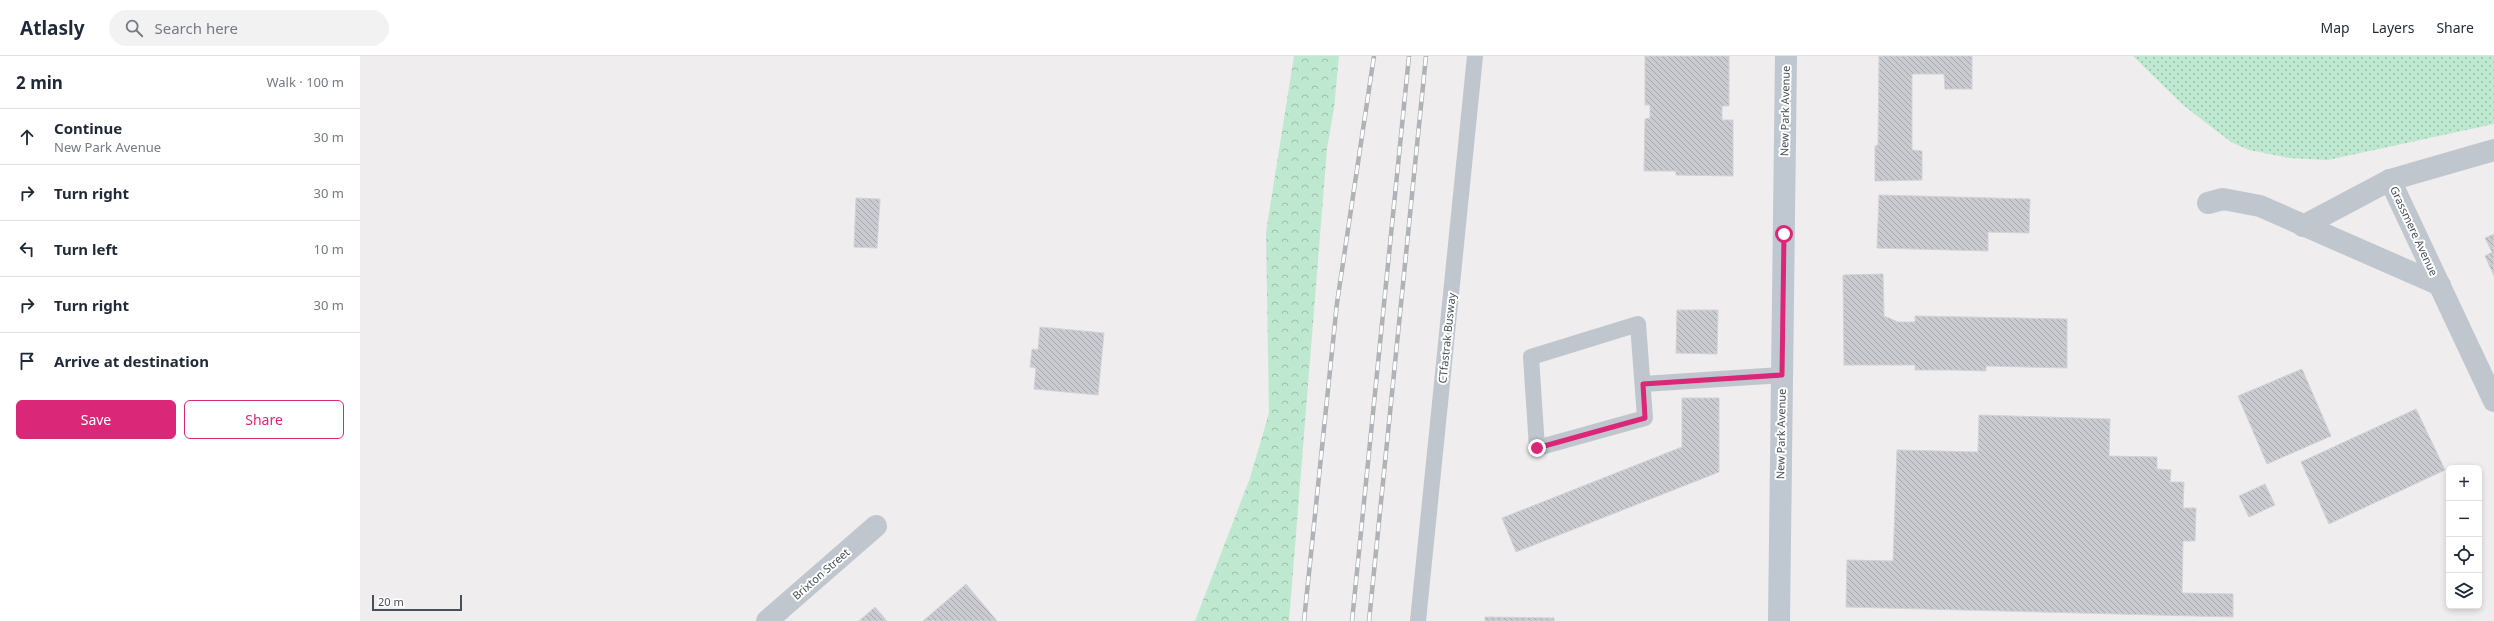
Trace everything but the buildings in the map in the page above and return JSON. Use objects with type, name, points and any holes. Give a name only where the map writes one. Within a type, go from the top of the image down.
[{"type":"main road","name":"New Park Avenue","points":[[1780,621],[1786,56]]},
{"type":"street","points":[[2390,180],[2494,150]]},
{"type":"street","name":"Grassmere Avenue","points":[[2303,226],[2390,180],[2494,400]]},
{"type":"street","name":"Grassmere Avenue","points":[[2208,203],[2223,199],[2260,206],[2440,285]]},
{"type":"street","name":"Brixton Street","points":[[767,621],[876,526]]},
{"type":"lane","name":"CTfastrak Busway","points":[[1418,621],[1475,56]]},
{"type":"lane","points":[[1638,324],[1643,384],[1645,418],[1537,448],[1531,358],[1638,324]]},
{"type":"lane","points":[[1643,384],[1782,375]]},
{"type":"green space","points":[[1294,56],[1339,56],[1334,108],[1327,149],[1289,621],[1195,621],[1250,478],[1269,413],[1266,232]]},
{"type":"green space","points":[[2133,56],[2494,56],[2494,124],[2328,160],[2289,158],[2249,150],[2231,142],[2183,105]]},
{"type":"railway","points":[[1304,621],[1337,303],[1374,56]]},
{"type":"railway","points":[[1352,621],[1409,56]]},
{"type":"railway","points":[[1369,621],[1426,56]]},
{"type":"route","points":[[1537,448],[1645,418],[1643,384],[1782,375],[1784,234]]}]
